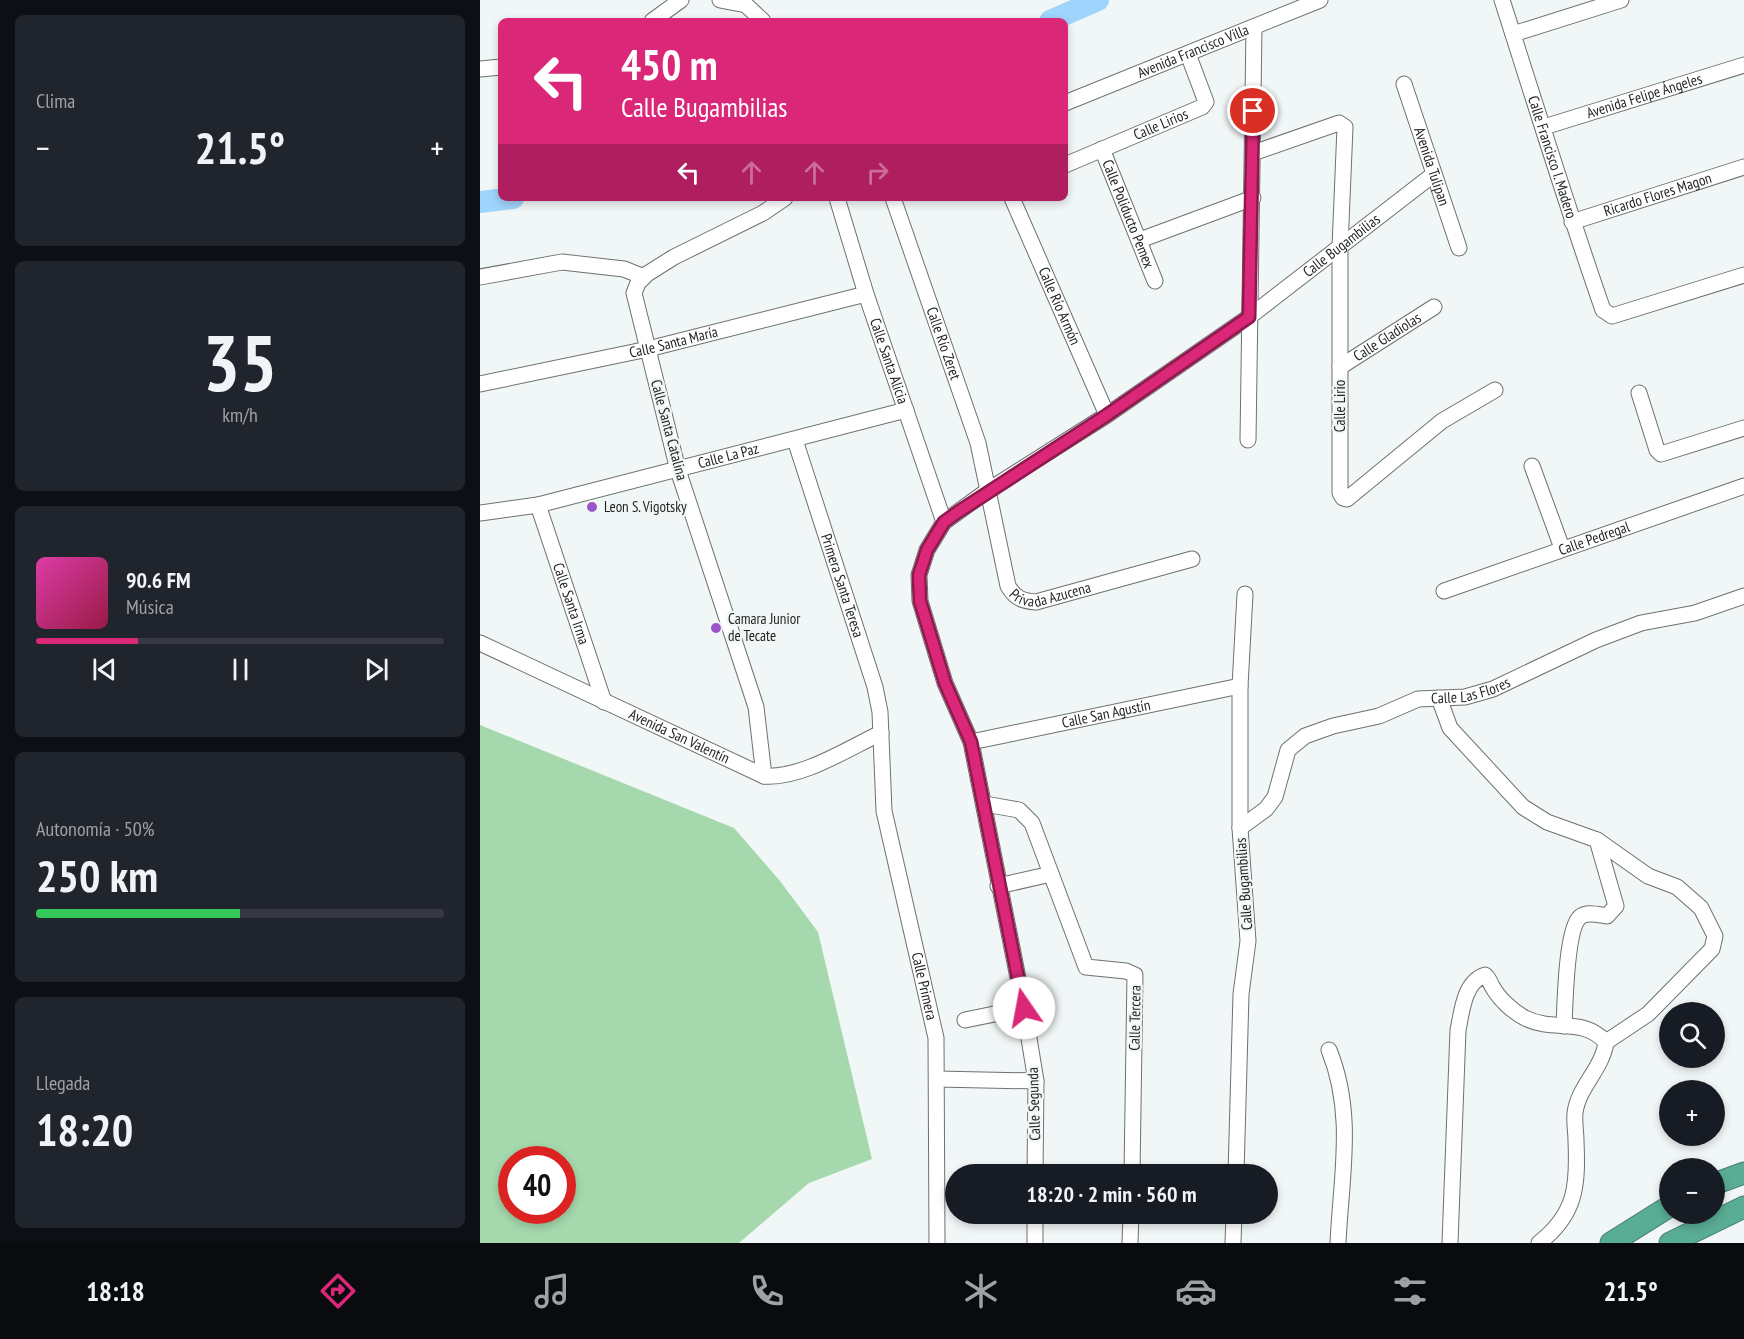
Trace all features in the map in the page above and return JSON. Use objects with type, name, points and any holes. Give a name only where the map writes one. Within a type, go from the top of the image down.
[{"type":"highway","points":[[1725,1180],[1744,1173]]},
{"type":"highway","points":[[1670,1243],[1744,1207]]},
{"type":"highway","points":[[1611,1243],[1659,1213]]},
{"type":"street","points":[[656,18],[681,0]]},
{"type":"street","points":[[720,0],[753,3],[761,18]]},
{"type":"street","name":"Avenida Francisco Villa","points":[[1068,102],[1320,0]]},
{"type":"street","name":"Calle Francisco I. Madero","points":[[1502,0],[1544,127],[1572,222],[1603,310],[1612,316],[1744,275]]},
{"type":"street","points":[[1513,34],[1621,0]]},
{"type":"street","points":[[1248,440],[1254,28]]},
{"type":"street","name":"Calle Lirios","points":[[1068,164],[1202,107],[1206,102],[1205,93],[1188,54]]},
{"type":"street","name":"Avenida Felipe Ángeles","points":[[1544,127],[1744,65]]},
{"type":"street","points":[[480,69],[498,67]]},
{"type":"street","name":"Avenida Tulipan","points":[[1404,84],[1459,248]]},
{"type":"street","name":"Calle Lirio","points":[[1253,153],[1339,123],[1343,124],[1340,247],[1340,493],[1343,498],[1347,499],[1442,421],[1495,390]]},
{"type":"street","name":"Calle Poliducto Pemex","points":[[1102,149],[1155,281]]},
{"type":"street","name":"Ricardo Flores Magon","points":[[1572,222],[1744,167]]},
{"type":"street","name":"Calle Bugambilias","points":[[1249,317],[1434,174]]},
{"type":"street","points":[[1140,240],[1253,198]]},
{"type":"street","points":[[480,277],[562,262],[624,269],[644,277],[674,257],[762,213],[780,201]]},
{"type":"street","name":"Calle Santa Alicia","points":[[838,201],[866,294],[944,522]]},
{"type":"street","name":"Calle Río Zeret","points":[[894,201],[978,443],[987,491]]},
{"type":"street","name":"Calle Río Armón","points":[[1013,201],[1107,415]]},
{"type":"street","name":"Calle Santa Catalina","points":[[644,277],[638,283],[634,300],[678,470],[756,707],[764,776]]},
{"type":"street","name":"Calle Santa María","points":[[480,384],[648,349],[866,294]]},
{"type":"street","name":"Calle Gladiolas","points":[[1340,367],[1434,307]]},
{"type":"street","name":"Calle Segunda","points":[[1035,1164],[1036,1081],[1024,1008],[998,886],[985,804],[971,742],[945,683],[920,601],[919,575],[927,550],[944,522],[987,491],[1107,415],[1249,317]]},
{"type":"street","points":[[1640,393],[1658,450],[1666,455],[1744,428]]},
{"type":"street","name":"Calle La Paz","points":[[480,513],[538,505],[906,410]]},
{"type":"street","name":"Primera Santa Teresa","points":[[795,440],[875,687],[881,733]]},
{"type":"street","points":[[1532,466],[1562,548]]},
{"type":"street","name":"Calle Pedregal","points":[[1444,591],[1465,586],[1562,548],[1744,486]]},
{"type":"street","name":"Privada Azucena","points":[[987,491],[1008,586],[1018,599],[1036,602],[1192,559]]},
{"type":"street","name":"Calle Santa Irma","points":[[538,505],[604,702]]},
{"type":"street","name":"Calle Bugambilias","points":[[1236,1164],[1241,994],[1248,941],[1240,828],[1240,686],[1245,594]]},
{"type":"street","name":"Calle Las Flores","points":[[1240,828],[1266,809],[1275,797],[1284,760],[1293,743],[1333,726],[1379,716],[1418,699],[1465,697],[1493,689],[1596,640],[1641,623],[1695,613],[1744,596]]},
{"type":"street","name":"Avenida San Valentín","points":[[480,643],[764,776],[778,777],[795,773],[881,733]]},
{"type":"street","name":"Calle San Agustín","points":[[971,742],[1240,686]]},
{"type":"street","points":[[1438,698],[1450,728],[1523,807],[1547,822],[1597,840],[1616,851],[1648,876],[1677,887],[1701,908],[1715,936],[1712,949],[1648,1014],[1606,1042]]},
{"type":"street","name":"Calle Primera","points":[[881,733],[884,811],[936,1038],[937,1243]]},
{"type":"street","name":"Calle Tercera","points":[[985,804],[1007,806],[1026,814],[1032,823],[1086,967],[1132,972],[1136,980],[1132,1164]]},
{"type":"street","points":[[1564,1026],[1565,988],[1574,926],[1580,917],[1586,914],[1607,916],[1616,906],[1597,840]]},
{"type":"street","points":[[998,886],[1051,874]]},
{"type":"street","points":[[1450,1243],[1458,1030],[1464,999],[1475,980],[1485,975],[1503,1001],[1522,1017],[1538,1024],[1581,1025],[1596,1031],[1606,1042],[1605,1053],[1585,1086],[1575,1113],[1577,1175],[1570,1211],[1551,1234],[1539,1243]]},
{"type":"street","points":[[965,1020],[1024,1008]]},
{"type":"street","points":[[1329,1050],[1340,1078],[1344,1108],[1344,1158],[1338,1243]]},
{"type":"street","points":[[937,1079],[1036,1081]]},
{"type":"street","points":[[1035,1224],[1035,1243]]},
{"type":"street","points":[[1130,1243],[1131,1224]]},
{"type":"street","points":[[1233,1243],[1234,1224]]},
{"type":"green space","points":[[480,725],[734,828],[780,881],[818,932],[872,1159],[809,1183],[739,1243],[480,1243]]},
{"type":"waterway","points":[[1057,18],[1098,0]]},
{"type":"waterway","points":[[480,202],[498,200]]},
{"type":"place","name":"Leon S. Vigotsky","points":[[592,507]]},
{"type":"place","name":"Camara Junior de Tecate","points":[[716,628]]},
{"type":"route","points":[[1024,1008],[971,742],[945,683],[920,601],[919,575],[927,550],[944,522],[987,491],[1107,415],[1249,317],[1253,111]]}]
